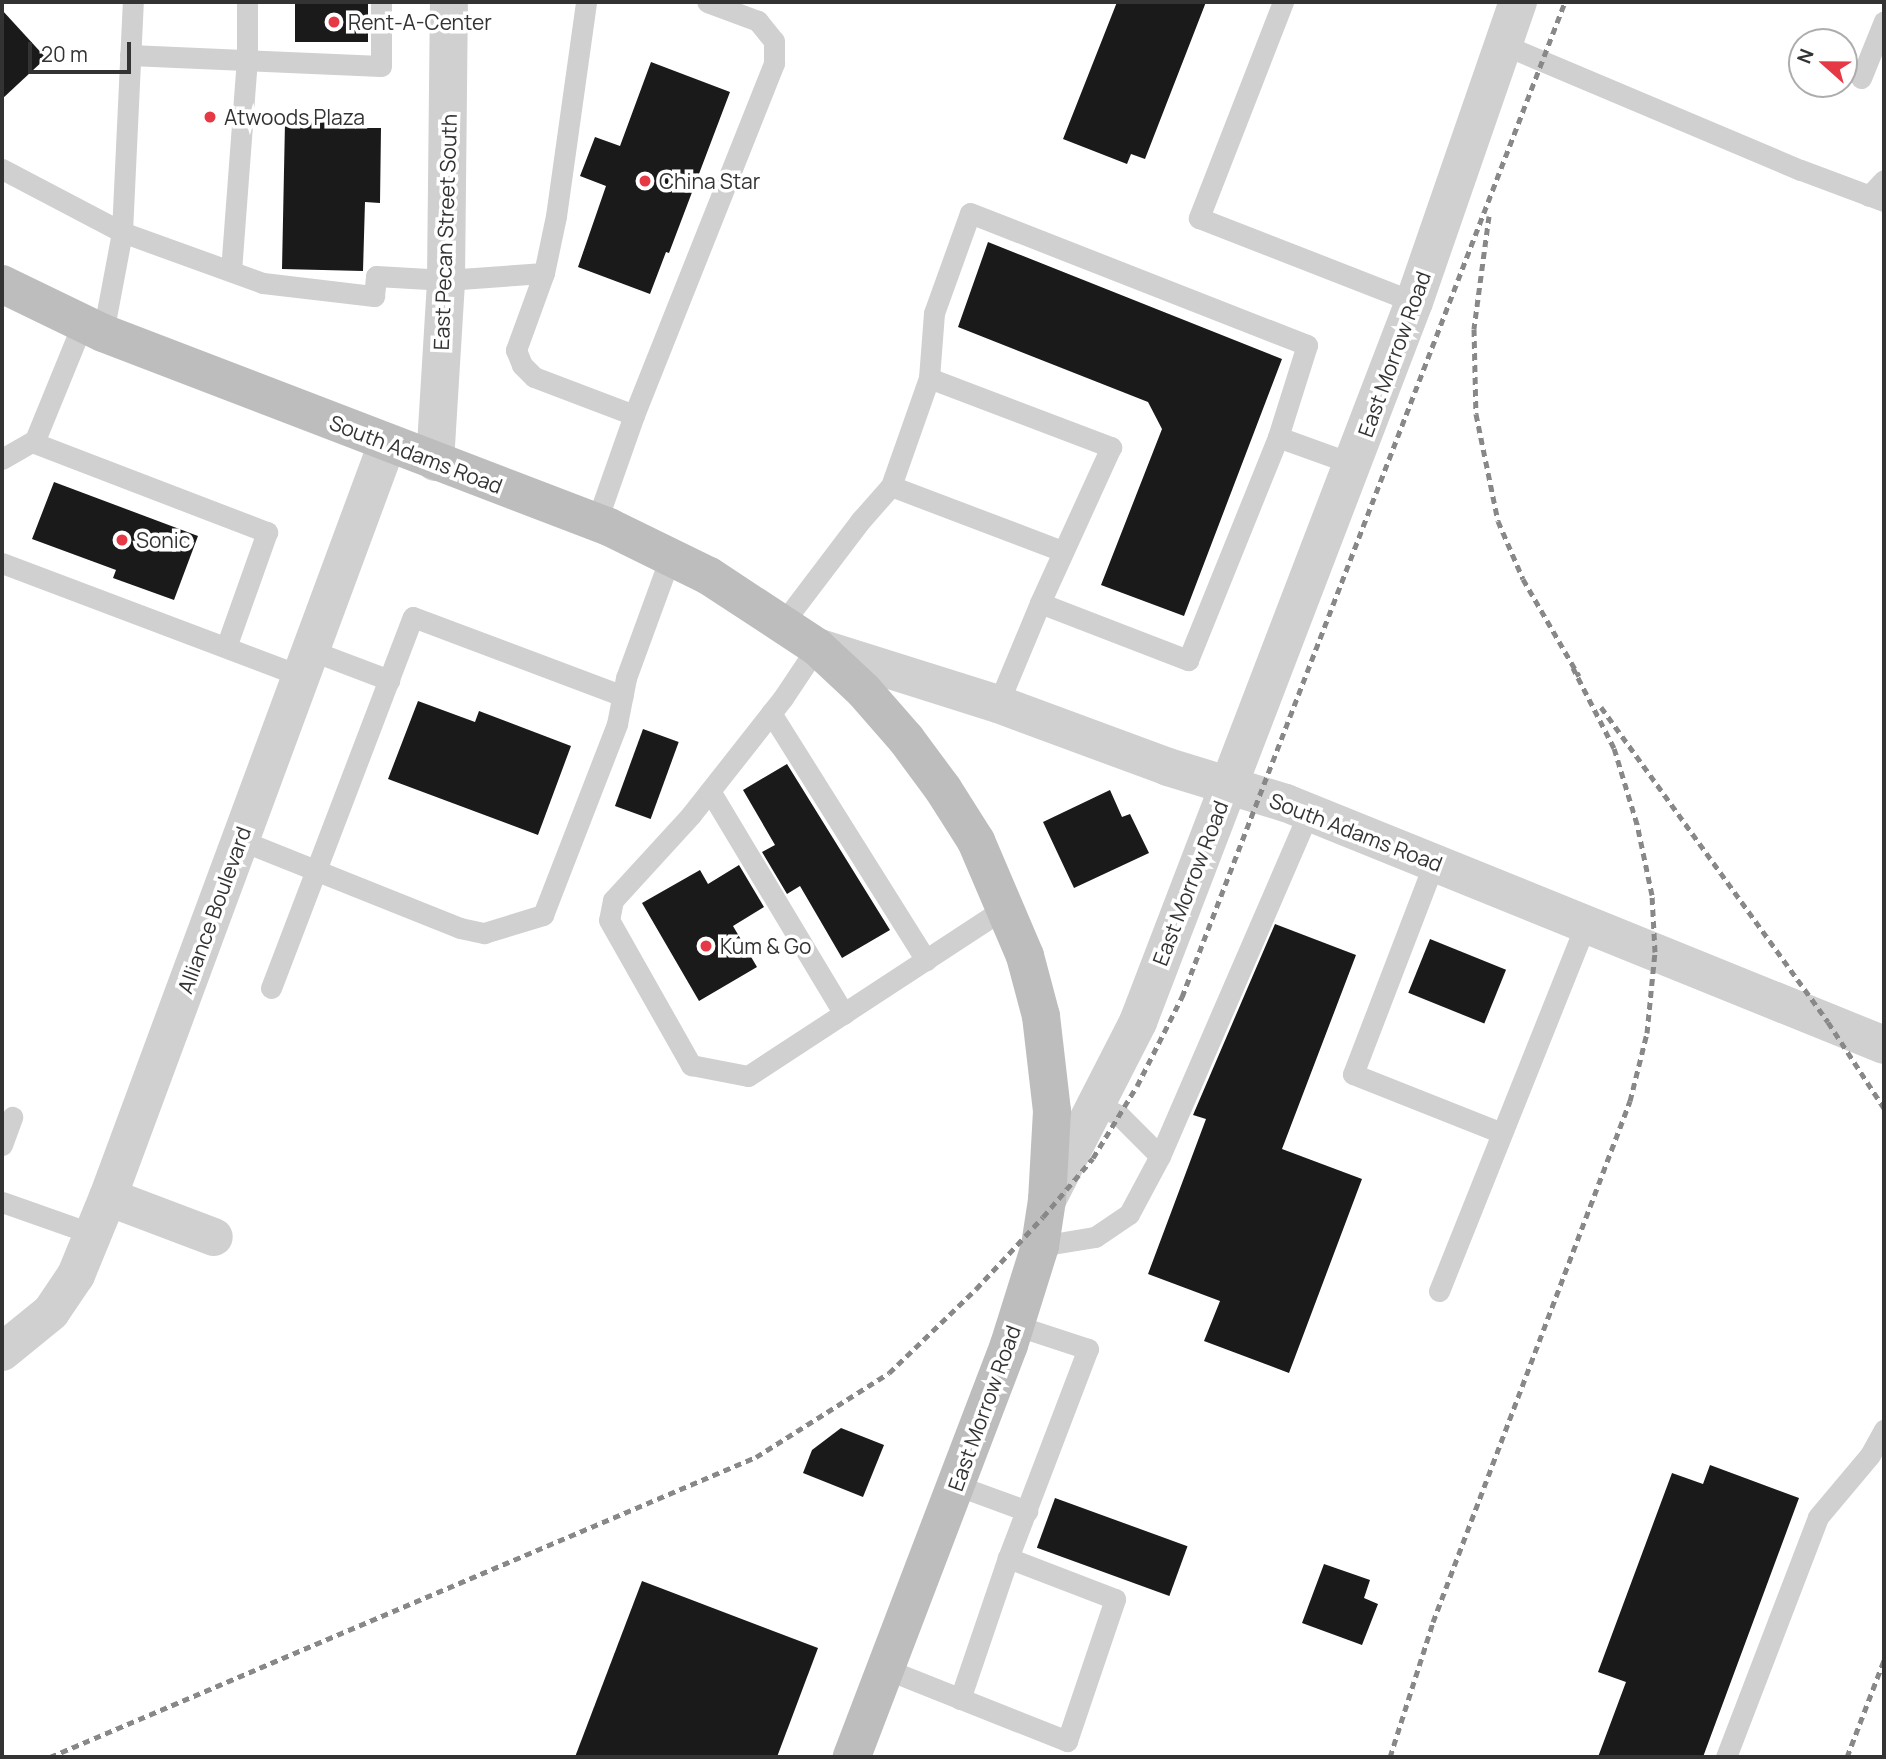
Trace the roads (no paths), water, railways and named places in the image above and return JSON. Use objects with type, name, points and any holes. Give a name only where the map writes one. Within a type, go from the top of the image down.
[{"type":"main road","name":"South Adams Road","points":[[2,284],[93,329],[596,523],[671,555],[817,647],[889,720],[943,789],[975,841],[1025,956],[1041,1016],[1052,1111],[1047,1200]]},
{"type":"main road","name":"East Morrow Road","points":[[852,1757],[1015,1325],[1040,1246],[1047,1200]]},
{"type":"street","name":"East Pecan Street South","points":[[435,462],[446,280],[449,2]]},
{"type":"street","name":"East Morrow Road","points":[[1047,1200],[1138,1022],[1414,302],[1518,2]]},
{"type":"street","name":"Alliance Boulevard","points":[[2,1352],[51,1312],[76,1275],[108,1197],[387,444]]},
{"type":"street","name":"South Adams Road","points":[[817,647],[998,704],[1168,767],[1309,812],[1884,1045]]},
{"type":"street","points":[[108,1197],[214,1237]]},
{"type":"lane","points":[[2,459],[32,442],[93,329],[122,232],[133,2]]},
{"type":"lane","points":[[231,271],[247,60],[247,2]]},
{"type":"lane","points":[[131,55],[381,66],[381,2]]},
{"type":"lane","points":[[586,2],[556,216],[544,273],[516,350],[522,365],[534,377],[634,415]]},
{"type":"lane","points":[[596,523],[634,415],[774,63],[774,41],[758,21],[708,2]]},
{"type":"lane","points":[[1283,2],[1199,218],[1414,302]]},
{"type":"lane","points":[[1861,78],[1884,21]]},
{"type":"lane","points":[[1502,44],[1877,199],[1884,180]]},
{"type":"lane","points":[[2,169],[122,232],[262,283],[374,296],[376,276],[446,280],[544,273]]},
{"type":"lane","points":[[782,624],[861,520],[891,486],[929,379],[934,313],[970,213],[1307,345],[1278,437],[1188,660],[1040,603]]},
{"type":"lane","points":[[929,379],[1111,447],[1062,551],[998,704]]},
{"type":"lane","points":[[1278,437],[1353,464]]},
{"type":"lane","points":[[32,442],[267,532],[226,647]]},
{"type":"lane","points":[[891,486],[1062,551]]},
{"type":"lane","points":[[240,839],[460,928],[484,933],[543,915],[617,724],[623,696],[671,555]]},
{"type":"lane","points":[[2,563],[226,647],[388,680]]},
{"type":"lane","points":[[271,988],[413,617],[623,696]]},
{"type":"lane","points":[[817,647],[771,713],[709,792],[613,900],[609,920],[691,1065],[748,1076],[1005,908]]},
{"type":"lane","points":[[771,713],[926,960]]},
{"type":"lane","points":[[709,792],[844,1014]]},
{"type":"lane","points":[[1040,1246],[1095,1237],[1129,1214],[1160,1156],[1309,812]]},
{"type":"lane","points":[[1434,863],[1353,1074],[1502,1133]]},
{"type":"lane","points":[[1439,1291],[1586,924]]},
{"type":"lane","points":[[1096,1104],[1119,1115],[1160,1156]]},
{"type":"lane","points":[[2,1145],[12,1117]]},
{"type":"lane","points":[[2,1202],[93,1234]]},
{"type":"lane","points":[[960,1699],[1009,1558],[1088,1349],[1015,1325]]},
{"type":"lane","points":[[1726,1757],[1818,1517],[1870,1455],[1884,1430]]},
{"type":"lane","points":[[956,1485],[1027,1511]]},
{"type":"lane","points":[[886,1669],[1067,1741],[1115,1599],[1009,1558]]},
{"type":"railway","points":[[50,1757],[756,1457],[889,1373],[976,1289],[1043,1217],[1093,1158],[1137,1086],[1182,997],[1565,2]]},
{"type":"railway","points":[[1489,216],[1474,329],[1476,414],[1498,521],[1523,579],[1579,676]]},
{"type":"railway","points":[[1390,1757],[1433,1622],[1630,1101],[1647,1033],[1655,952],[1652,895],[1637,824],[1614,748],[1573,668]]},
{"type":"railway","points":[[1601,707],[1828,1022],[1884,1108]]},
{"type":"railway","points":[[1847,1757],[1884,1660]]},
{"type":"place","name":"Rent-A-Center","points":[[334,22]]},
{"type":"place","name":"Atwoods Plaza","points":[[210,117]]},
{"type":"place","name":"China Star","points":[[645,181]]},
{"type":"place","name":"Sonic","points":[[122,540]]},
{"type":"place","name":"Kum & Go","points":[[706,946]]}]
